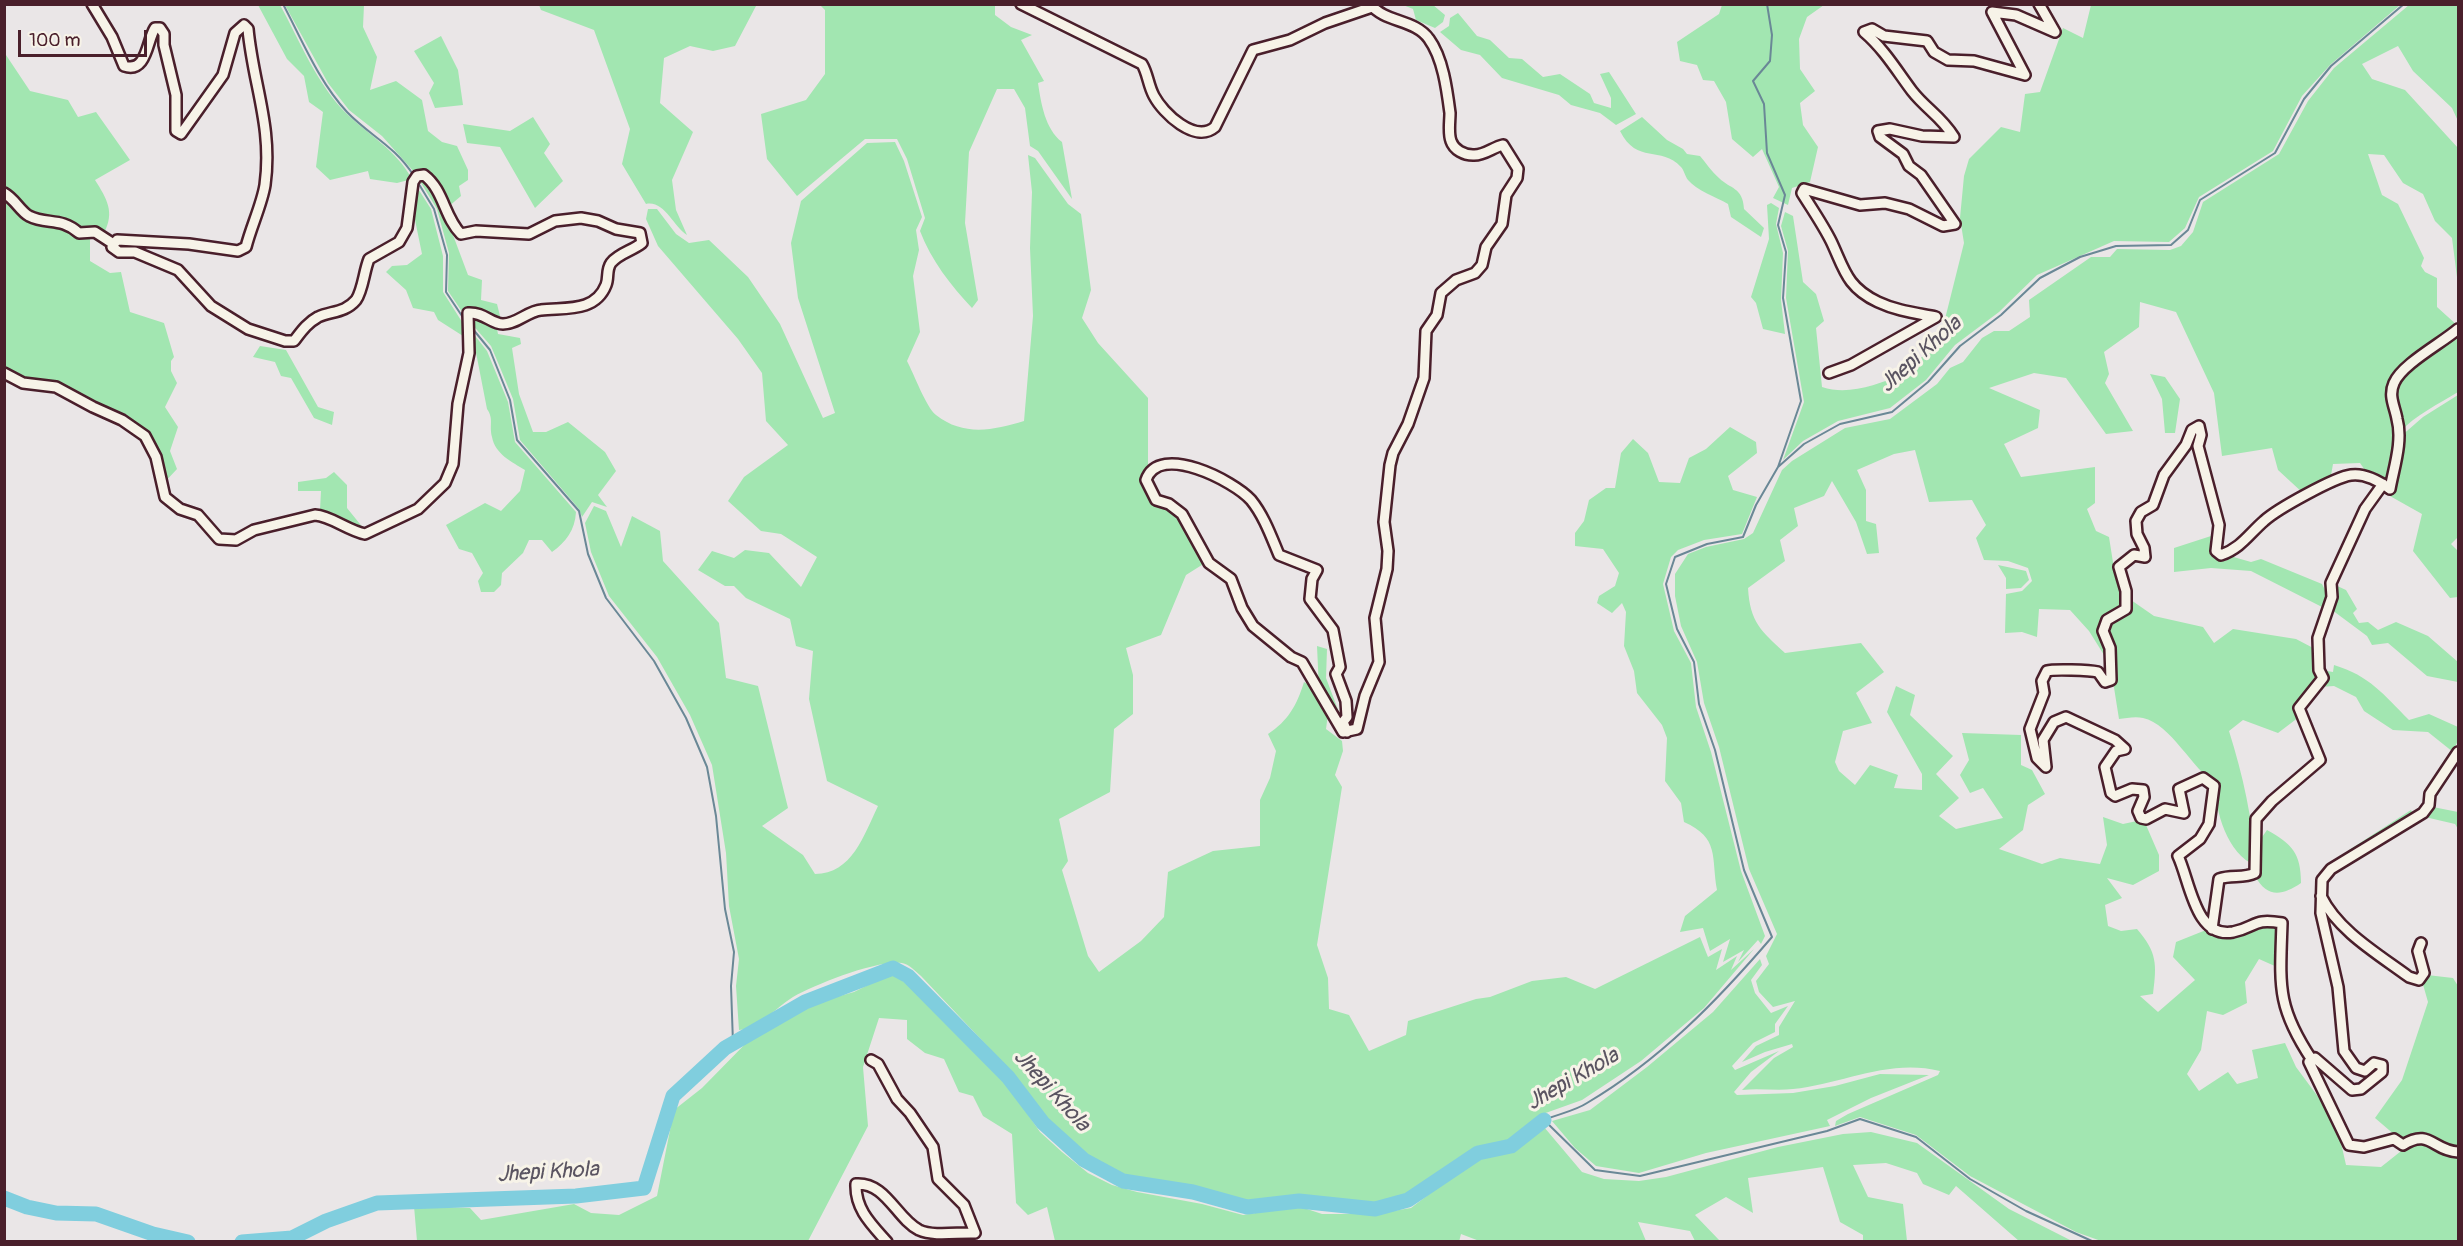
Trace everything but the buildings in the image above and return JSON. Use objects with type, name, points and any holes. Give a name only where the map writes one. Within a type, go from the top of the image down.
[{"type":"street","points":[[92,4],[112,37],[124,66],[129,68],[135,66],[147,55],[152,33],[160,28],[164,34],[164,45],[176,95],[176,131],[181,134],[223,75],[236,33],[244,25],[248,29],[264,112],[267,151],[265,188],[246,247],[242,250],[117,240],[112,243]]},
{"type":"street","points":[[1021,4],[1142,64],[1154,98],[1164,111],[1184,126],[1203,132],[1215,127],[1253,50],[1290,40],[1371,6],[1424,32],[1430,41],[1437,53],[1449,106],[1451,140],[1454,147],[1475,156],[1503,145],[1518,169],[1517,178],[1506,195],[1502,224],[1486,247],[1482,265],[1475,273],[1456,280],[1441,292],[1437,315],[1426,331],[1424,378],[1408,424],[1393,453],[1390,465],[1384,522],[1388,551],[1387,569],[1375,618],[1379,637],[1379,662],[1365,696],[1357,729],[1347,732],[1343,732],[1302,662],[1271,641],[1246,616],[1231,579],[1209,563],[1182,514],[1169,504],[1155,500],[1146,480],[1149,472],[1161,464],[1181,465],[1221,477],[1250,499],[1267,526],[1279,555],[1317,570],[1312,579],[1310,598],[1333,630],[1340,666],[1336,674],[1346,701],[1347,717],[1342,722],[1347,732]]},
{"type":"street","points":[[1829,373],[1851,365],[1936,318],[1895,309],[1876,301],[1854,285],[1838,261],[1830,238],[1802,193],[1804,189],[1851,203],[1886,203],[1909,209],[1943,226],[1955,224],[1921,175],[1909,166],[1903,154],[1880,137],[1878,131],[1890,129],[1922,136],[1954,137],[1943,119],[1921,101],[1894,64],[1864,32],[1872,29],[1884,36],[1927,41],[1934,52],[1948,60],[1974,61],[2025,75],[1992,12],[2016,15],[2055,32],[2039,4]]},
{"type":"street","points":[[4,193],[14,198],[29,216],[68,224],[79,233],[95,232],[112,243],[114,250],[135,252],[178,270],[211,306],[248,329],[290,341],[294,341],[310,322],[323,315],[342,311],[358,297],[369,259],[399,242],[407,228],[413,182],[417,176],[424,175],[431,180],[461,234],[476,231],[529,234],[566,218],[581,218],[616,229],[640,232],[643,238],[637,247],[622,253],[609,265],[608,281],[602,294],[572,310],[539,310],[520,320],[503,324],[477,313],[468,313],[469,353],[458,404],[453,464],[445,483],[418,509],[365,534],[343,528],[324,516],[315,515],[254,530],[236,540],[219,539],[198,515],[180,509],[165,497],[156,457],[145,436],[122,420],[93,408],[56,387],[23,383],[4,373]]},
{"type":"street","points":[[2312,1060],[2293,1031],[2282,1000],[2279,964],[2282,923],[2262,920],[2234,932],[2220,933],[2212,929],[2194,904],[2178,856],[2200,839],[2209,824],[2214,786],[2203,778],[2188,783],[2179,789],[2184,813],[2166,810],[2146,819],[2141,818],[2138,811],[2144,797],[2143,790],[2132,789],[2115,796],[2111,793],[2105,767],[2109,758],[2116,751],[2125,749],[2115,740],[2066,717],[2054,722],[2043,740],[2046,767],[2037,758],[2030,729],[2044,693],[2042,681],[2047,671],[2054,668],[2066,672],[2098,672],[2105,682],[2111,680],[2110,648],[2103,631],[2107,620],[2126,609],[2126,591],[2119,567],[2134,555],[2145,556],[2137,534],[2136,521],[2141,512],[2153,505],[2163,475],[2186,445],[2192,430],[2199,426],[2201,435],[2198,446],[2220,525],[2216,551],[2221,555],[2233,551],[2263,521],[2280,509],[2350,475],[2366,476],[2390,489],[2397,453],[2398,420],[2391,394],[2394,382],[2403,371],[2458,329]]},
{"type":"street","points":[[2212,929],[2219,879],[2228,875],[2248,876],[2255,873],[2256,819],[2272,801],[2320,760],[2299,708],[2323,678],[2319,670],[2318,638],[2332,597],[2331,583],[2365,509],[2383,484]]},
{"type":"street","points":[[2312,1060],[2316,1058],[2352,1090],[2361,1089],[2382,1072],[2382,1065],[2374,1063],[2365,1071],[2356,1068],[2344,1051],[2338,987],[2323,931],[2320,894],[2322,880],[2331,869],[2423,813],[2429,805],[2430,794],[2458,752]]},
{"type":"street","points":[[2320,894],[2335,918],[2353,934],[2409,977],[2419,980],[2424,973],[2418,951],[2421,943]]},
{"type":"street","points":[[871,1060],[878,1064],[897,1099],[910,1113],[933,1147],[938,1179],[964,1205],[975,1233],[928,1233],[918,1230],[876,1189],[864,1184],[856,1184],[855,1197],[864,1216],[887,1242]]},
{"type":"street","points":[[2312,1060],[2309,1062],[2314,1077],[2339,1121],[2349,1145],[2364,1147],[2394,1139],[2403,1145],[2414,1138],[2425,1137],[2446,1151],[2458,1152]]},
{"type":"green space","points":[[754,4],[756,6],[735,46],[713,51],[690,46],[664,58],[660,103],[693,132],[672,180],[676,210],[687,235],[658,206],[646,204],[622,164],[630,129],[594,30],[541,10],[539,5]]},
{"type":"green space","points":[[258,5],[280,5],[310,62],[336,102],[398,160],[412,179],[397,183],[370,179],[368,171],[330,180],[316,167],[323,112],[309,102],[304,76],[287,59]]},
{"type":"green space","points":[[285,5],[364,5],[363,27],[377,57],[370,90],[396,81],[422,100],[428,131],[442,142],[457,146],[468,170],[468,180],[459,186],[461,196],[448,207],[441,191],[415,173],[382,136],[349,110],[328,83]]},
{"type":"green space","points":[[820,5],[995,5],[995,15],[1011,27],[1032,35],[1021,40],[1044,81],[1038,83],[1042,107],[1056,137],[1062,142],[1072,199],[1038,151],[1030,146],[1025,108],[1014,89],[997,89],[969,152],[965,223],[978,300],[972,308],[942,272],[920,231],[925,218],[907,159],[897,139],[865,139],[797,196],[767,159],[761,114],[806,100],[825,74],[825,10]]},
{"type":"green space","points":[[1403,5],[1433,5],[1445,15],[1443,22],[1435,28],[1416,20],[1413,9]]},
{"type":"green space","points":[[1722,5],[1824,5],[1807,17],[1799,39],[1800,69],[1815,91],[1800,103],[1803,125],[1818,147],[1810,182],[1792,188],[1788,205],[1773,198],[1779,187],[1762,149],[1753,157],[1732,139],[1726,102],[1714,81],[1703,80],[1697,65],[1680,61],[1677,42],[1719,14]]},
{"type":"green space","points":[[2091,5],[2400,5],[2330,65],[2302,96],[2273,151],[2199,197],[2185,228],[2169,242],[2114,241],[2037,275],[1999,312],[1955,345],[1926,380],[1890,408],[1838,421],[1803,441],[1783,460],[1804,402],[1786,298],[1788,251],[1781,226],[1785,212],[1793,216],[1803,282],[1816,294],[1824,321],[1816,328],[1822,387],[1853,390],[1902,375],[1908,364],[1928,354],[1942,331],[1964,243],[1960,218],[1964,176],[1969,159],[2001,127],[2020,132],[2025,94],[2040,92],[2063,28],[2083,38]]},
{"type":"green space","points":[[2409,5],[2458,5],[2458,121],[2452,108],[2413,71],[2398,46],[2362,64],[2372,79],[2405,90],[2458,148],[2458,285],[2452,238],[2435,221],[2423,194],[2403,183],[2384,155],[2368,154],[2382,195],[2398,204],[2424,258],[2421,266],[2425,272],[2437,278],[2437,307],[2458,326],[2391,381],[2395,451],[2388,483],[2367,473],[2360,463],[2333,464],[2330,481],[2304,494],[2278,470],[2272,448],[2222,456],[2214,393],[2176,312],[2140,302],[2139,327],[2104,352],[2109,374],[2105,383],[2133,431],[2106,434],[2066,378],[2034,373],[1989,388],[2040,410],[2038,428],[2004,444],[2021,477],[2095,467],[2095,503],[2087,509],[2096,531],[2109,537],[2115,575],[2123,587],[2122,608],[2106,618],[2109,663],[2089,631],[2070,610],[2039,609],[2037,637],[2022,632],[2005,633],[2006,594],[2022,591],[2032,581],[2028,568],[2008,561],[1984,560],[1976,538],[1986,525],[1972,500],[1929,502],[1915,450],[1894,454],[1857,470],[1866,490],[1866,521],[1876,524],[1879,553],[1867,554],[1856,522],[1832,481],[1824,496],[1794,508],[1798,526],[1780,540],[1785,561],[1748,588],[1754,618],[1763,632],[1785,653],[1861,643],[1884,672],[1856,693],[1872,723],[1843,731],[1835,762],[1839,771],[1855,785],[1870,765],[1898,775],[1894,788],[1922,790],[1922,774],[1887,712],[1896,686],[1915,695],[1910,715],[1953,756],[1936,774],[1959,798],[1939,816],[1956,829],[2003,818],[1983,788],[1970,793],[1960,775],[1969,760],[1962,733],[2021,735],[2021,765],[2032,770],[2045,794],[2028,805],[2023,830],[1999,849],[2042,864],[2060,858],[2100,864],[2107,845],[2103,817],[2123,824],[2137,821],[2146,825],[2159,855],[2159,871],[2133,885],[2107,878],[2122,898],[2105,905],[2108,926],[2121,931],[2137,929],[2152,952],[2155,966],[2153,994],[2140,996],[2158,1012],[2195,980],[2173,957],[2176,942],[2206,930],[2227,936],[2260,923],[2279,925],[2277,967],[2259,959],[2245,982],[2247,1003],[2223,1015],[2207,1011],[2201,1050],[2187,1074],[2199,1091],[2228,1072],[2237,1084],[2258,1078],[2252,1050],[2285,1043],[2296,1067],[2336,1121],[2346,1165],[2381,1167],[2415,1140],[2458,1154],[2458,1240],[2101,1241],[2076,1232],[1970,1176],[1916,1135],[1860,1117],[1835,1126],[1836,1121],[1848,1114],[1938,1075],[1940,1071],[1902,1068],[1866,1073],[1793,1089],[1742,1090],[1774,1058],[1793,1047],[1792,1044],[1742,1062],[1756,1046],[1779,1035],[1779,1027],[1795,1001],[1773,1007],[1759,992],[1756,981],[1769,964],[1766,956],[1777,934],[1749,869],[1719,747],[1704,703],[1697,662],[1681,626],[1675,596],[1675,574],[1688,554],[1706,547],[1744,539],[1753,533],[1782,470],[1792,461],[1845,428],[1890,419],[1937,384],[1950,368],[1963,362],[1982,338],[1994,331],[2009,331],[2030,317],[2029,300],[2091,257],[2110,257],[2117,249],[2170,250],[2181,246],[2193,232],[2203,202],[2279,154],[2308,101],[2334,68]]},
{"type":"green space","points":[[1458,13],[1477,36],[1490,40],[1509,58],[1522,59],[1543,77],[1560,74],[1590,94],[1594,103],[1611,108],[1611,98],[1600,74],[1609,72],[1636,114],[1616,125],[1600,113],[1571,105],[1559,95],[1502,78],[1480,55],[1461,50],[1440,32],[1449,26],[1450,18]]},
{"type":"green space","points":[[441,36],[458,70],[463,105],[435,108],[429,93],[434,83],[414,51]]},
{"type":"green space","points":[[4,52],[30,91],[68,100],[78,117],[96,112],[130,160],[95,180],[108,206],[109,219],[104,233],[81,230],[70,221],[31,213],[5,190]]},
{"type":"green space","points":[[533,117],[550,144],[544,153],[563,181],[535,208],[500,147],[467,143],[463,124],[510,131]]},
{"type":"green space","points":[[1642,117],[1667,140],[1683,149],[1687,154],[1700,156],[1716,176],[1739,192],[1744,209],[1764,228],[1761,237],[1731,217],[1728,204],[1692,184],[1682,168],[1673,161],[1641,152],[1627,141],[1620,131]]},
{"type":"green space","points":[[895,142],[904,161],[922,217],[916,230],[919,250],[913,276],[920,332],[907,361],[932,411],[947,422],[968,429],[990,429],[1024,421],[1033,316],[1030,248],[1032,192],[1028,155],[1035,158],[1068,204],[1081,214],[1091,290],[1082,318],[1098,343],[1148,398],[1148,467],[1143,482],[1153,504],[1179,519],[1205,563],[1186,575],[1161,635],[1126,648],[1133,675],[1133,714],[1114,729],[1110,792],[1059,819],[1068,861],[1062,870],[1088,956],[1099,972],[1141,941],[1164,917],[1168,872],[1213,851],[1260,846],[1260,800],[1270,778],[1276,751],[1268,734],[1291,712],[1304,682],[1312,687],[1328,714],[1326,729],[1342,741],[1343,751],[1335,775],[1342,787],[1317,945],[1328,978],[1329,1009],[1349,1015],[1369,1051],[1406,1035],[1408,1021],[1476,999],[1490,997],[1532,981],[1566,977],[1595,989],[1700,937],[1708,957],[1722,949],[1716,970],[1737,956],[1731,970],[1754,949],[1704,1008],[1641,1061],[1582,1100],[1540,1115],[1508,1143],[1474,1151],[1405,1196],[1371,1207],[1336,1205],[1297,1197],[1246,1200],[1197,1187],[1121,1176],[1086,1154],[1054,1128],[1010,1070],[921,976],[902,963],[862,969],[816,986],[786,1001],[754,1026],[739,1030],[736,986],[739,959],[729,906],[726,853],[712,765],[690,715],[657,657],[609,596],[591,552],[585,523],[594,506],[606,511],[621,547],[632,516],[660,531],[663,561],[719,623],[726,678],[758,686],[788,808],[762,826],[803,855],[815,874],[828,872],[848,860],[862,840],[878,806],[827,781],[809,699],[813,651],[796,646],[790,619],[746,598],[734,586],[725,586],[698,570],[712,551],[734,558],[745,550],[769,553],[801,587],[817,557],[781,534],[761,531],[728,501],[744,477],[788,445],[766,421],[762,373],[738,339],[658,246],[646,219],[648,209],[657,209],[676,234],[689,243],[709,240],[748,277],[780,324],[823,418],[835,413],[798,298],[791,243],[801,201],[867,143]]},
{"type":"green space","points":[[418,178],[424,178],[438,195],[468,275],[482,280],[481,300],[497,304],[501,320],[477,310],[465,316],[448,291],[449,253],[437,209]]},
{"type":"green space","points":[[415,184],[431,209],[443,256],[443,292],[464,325],[463,336],[438,320],[434,312],[413,308],[406,290],[386,272],[392,266],[407,265],[422,254],[414,215]]},
{"type":"green space","points":[[5,196],[28,218],[90,235],[90,261],[110,273],[121,272],[130,312],[164,323],[174,357],[171,361],[171,371],[177,383],[165,407],[178,427],[170,451],[177,469],[163,484],[145,434],[5,368]]},
{"type":"green space","points":[[1771,203],[1779,208],[1776,224],[1783,253],[1781,300],[1785,334],[1763,329],[1756,303],[1751,297],[1769,239],[1767,205]]},
{"type":"green space","points":[[470,314],[496,324],[498,334],[520,338],[521,344],[512,348],[519,394],[533,432],[546,432],[568,422],[605,452],[616,471],[598,495],[607,507],[592,502],[582,517],[579,509],[520,440],[513,399],[491,346],[470,322]]},
{"type":"green space","points":[[472,332],[487,351],[508,402],[515,442],[576,512],[572,530],[562,544],[552,552],[542,540],[529,540],[523,553],[502,573],[501,585],[494,592],[481,592],[478,581],[483,573],[472,553],[459,549],[446,525],[485,503],[501,511],[520,491],[525,470],[505,457],[494,443]]},
{"type":"green space","points":[[2458,332],[2458,392],[2420,415],[2400,432],[2394,399],[2397,381],[2407,368]]},
{"type":"green space","points":[[260,346],[286,350],[318,407],[334,412],[332,425],[314,418],[291,378],[281,376],[275,362],[253,357]]},
{"type":"green space","points":[[2150,374],[2165,377],[2180,399],[2175,433],[2165,433],[2162,399]]},
{"type":"green space","points":[[2458,395],[2458,537],[2451,544],[2458,551],[2458,597],[2450,598],[2413,551],[2422,514],[2381,491],[2390,489],[2400,437],[2423,417]]},
{"type":"green space","points":[[1730,427],[1756,442],[1757,453],[1728,476],[1733,490],[1757,497],[1742,534],[1704,540],[1678,550],[1671,557],[1663,584],[1674,631],[1691,663],[1696,707],[1711,752],[1741,871],[1765,936],[1761,944],[1758,940],[1738,962],[1744,950],[1723,962],[1730,939],[1710,951],[1703,928],[1680,932],[1685,916],[1717,890],[1712,850],[1704,835],[1684,822],[1681,803],[1665,781],[1667,738],[1662,725],[1637,693],[1634,671],[1624,646],[1626,612],[1622,603],[1612,613],[1597,603],[1599,596],[1615,586],[1619,573],[1603,549],[1575,546],[1575,533],[1584,521],[1589,500],[1606,488],[1615,488],[1621,453],[1633,439],[1648,453],[1659,482],[1680,483],[1689,458],[1706,449]]},
{"type":"green space","points":[[334,472],[347,485],[347,508],[364,529],[351,527],[320,510],[321,491],[298,491],[298,482],[326,478]]},
{"type":"green space","points":[[2211,536],[2210,547],[2219,561],[2226,561],[2230,556],[2251,562],[2261,559],[2322,584],[2328,596],[2324,608],[2251,571],[2211,568],[2174,572],[2174,548]]},
{"type":"green space","points":[[1998,565],[2026,571],[2029,580],[2021,588],[2006,589],[2006,578]]},
{"type":"green space","points":[[2335,585],[2346,590],[2357,609],[2353,613],[2359,623],[2368,622],[2378,630],[2396,622],[2428,636],[2458,662],[2458,682],[2427,676],[2388,643],[2372,645],[2367,636],[2332,610]]},
{"type":"green space","points":[[2131,600],[2154,616],[2203,627],[2214,643],[2233,629],[2296,639],[2317,650],[2322,679],[2299,717],[2278,733],[2243,720],[2229,731],[2246,798],[2255,865],[2245,860],[2230,842],[2217,806],[2216,784],[2198,768],[2163,729],[2153,722],[2137,717],[2119,719],[2105,631],[2110,622],[2128,606]]},
{"type":"green space","points":[[1317,646],[1327,649],[1326,678],[1342,720],[1340,721],[1319,689]]},
{"type":"green space","points":[[2334,665],[2367,680],[2409,720],[2429,714],[2458,727],[2458,740],[2453,752],[2428,732],[2393,730],[2364,711],[2356,697],[2334,686],[2320,687],[2321,670],[2333,672]]},
{"type":"green space","points":[[2433,807],[2458,812],[2458,829],[2455,824],[2425,817]]},
{"type":"green space","points":[[2411,810],[2414,816],[2352,853],[2349,850]]},
{"type":"green space","points":[[2267,830],[2289,845],[2299,864],[2301,883],[2281,892],[2275,893],[2265,888],[2255,876],[2260,860],[2258,843]]},
{"type":"green space","points":[[1760,959],[1762,965],[1751,980],[1755,993],[1771,1013],[1788,1006],[1775,1024],[1775,1032],[1753,1043],[1732,1066],[1735,1070],[1779,1051],[1751,1072],[1734,1092],[1737,1095],[1793,1093],[1835,1086],[1880,1074],[1929,1075],[1871,1098],[1827,1120],[1830,1126],[1706,1153],[1639,1173],[1596,1166],[1575,1148],[1552,1121],[1590,1110],[1647,1067],[1713,1012]]},
{"type":"green space","points":[[892,973],[912,988],[1005,1081],[1040,1132],[1062,1152],[1088,1173],[1112,1185],[1137,1192],[1202,1204],[1243,1215],[1298,1206],[1322,1214],[1374,1214],[1411,1208],[1458,1172],[1478,1160],[1513,1151],[1544,1127],[1582,1172],[1604,1179],[1639,1181],[1666,1177],[1778,1147],[1843,1134],[1871,1132],[1917,1143],[2009,1209],[2072,1241],[2019,1241],[1956,1186],[1949,1195],[1923,1184],[1917,1173],[1886,1163],[1853,1165],[1868,1197],[1903,1204],[1907,1241],[1863,1241],[1863,1235],[1840,1222],[1823,1167],[1748,1178],[1753,1213],[1726,1197],[1695,1215],[1720,1241],[1695,1241],[1690,1231],[1638,1222],[1646,1241],[1482,1242],[1461,1234],[1459,1242],[1055,1241],[1047,1207],[1028,1215],[1016,1203],[1012,1134],[983,1116],[973,1096],[959,1092],[944,1059],[925,1053],[907,1039],[907,1020],[879,1018],[863,1067],[868,1126],[808,1241],[417,1241],[414,1206],[470,1208],[481,1220],[574,1204],[591,1213],[619,1215],[657,1196],[674,1110],[702,1088],[755,1034],[811,1004],[854,992]]},
{"type":"green space","points":[[2427,975],[2453,978],[2458,986],[2458,1149],[2447,1150],[2424,1133],[2412,1136],[2403,1142],[2375,1118],[2402,1080],[2428,1002],[2422,981]]},
{"type":"waterway","points":[[283,4],[312,60],[337,100],[347,112],[390,148],[414,176]]},
{"type":"waterway","points":[[1767,4],[1772,35],[1770,61],[1753,81],[1764,104],[1767,153],[1785,195],[1778,225],[1786,252],[1783,298],[1801,401],[1778,467]]},
{"type":"waterway","name":"Jhepi Khola","points":[[2094,1242],[2026,1211],[1970,1179],[1916,1137],[1860,1119],[1827,1131],[1640,1176],[1595,1170],[1544,1120],[1582,1106],[1639,1068],[1687,1028],[1772,937],[1744,870],[1715,750],[1699,704],[1694,662],[1677,629],[1666,584],[1675,557],[1707,544],[1743,537],[1756,505],[1778,467],[1804,444],[1840,424],[1892,412],[1928,382],[1960,346],[2001,315],[2040,278],[2080,257],[2116,246],[2171,245],[2188,230],[2200,200],[2275,153],[2304,99],[2331,66],[2404,4]]},
{"type":"waterway","points":[[417,181],[434,209],[447,255],[446,292],[464,319]]},
{"type":"waterway","points":[[472,328],[490,350],[510,400],[517,440],[579,511],[588,554],[606,598],[654,661],[686,718],[707,767],[716,816],[725,909],[734,952],[731,986],[733,1043]]},
{"type":"waterway","name":"Jhepi Khola","points":[[242,1242],[292,1238],[326,1221],[377,1203],[576,1196],[644,1188],[673,1096],[725,1048],[805,1002],[893,968],[908,976],[1008,1077],[1043,1123],[1084,1160],[1123,1181],[1193,1192],[1247,1207],[1299,1201],[1375,1209],[1408,1200],[1478,1153],[1511,1146],[1544,1120]]},
{"type":"waterway","name":"Jhepi Khola","points":[[4,1198],[27,1207],[56,1213],[96,1214],[153,1234],[188,1242]]}]
